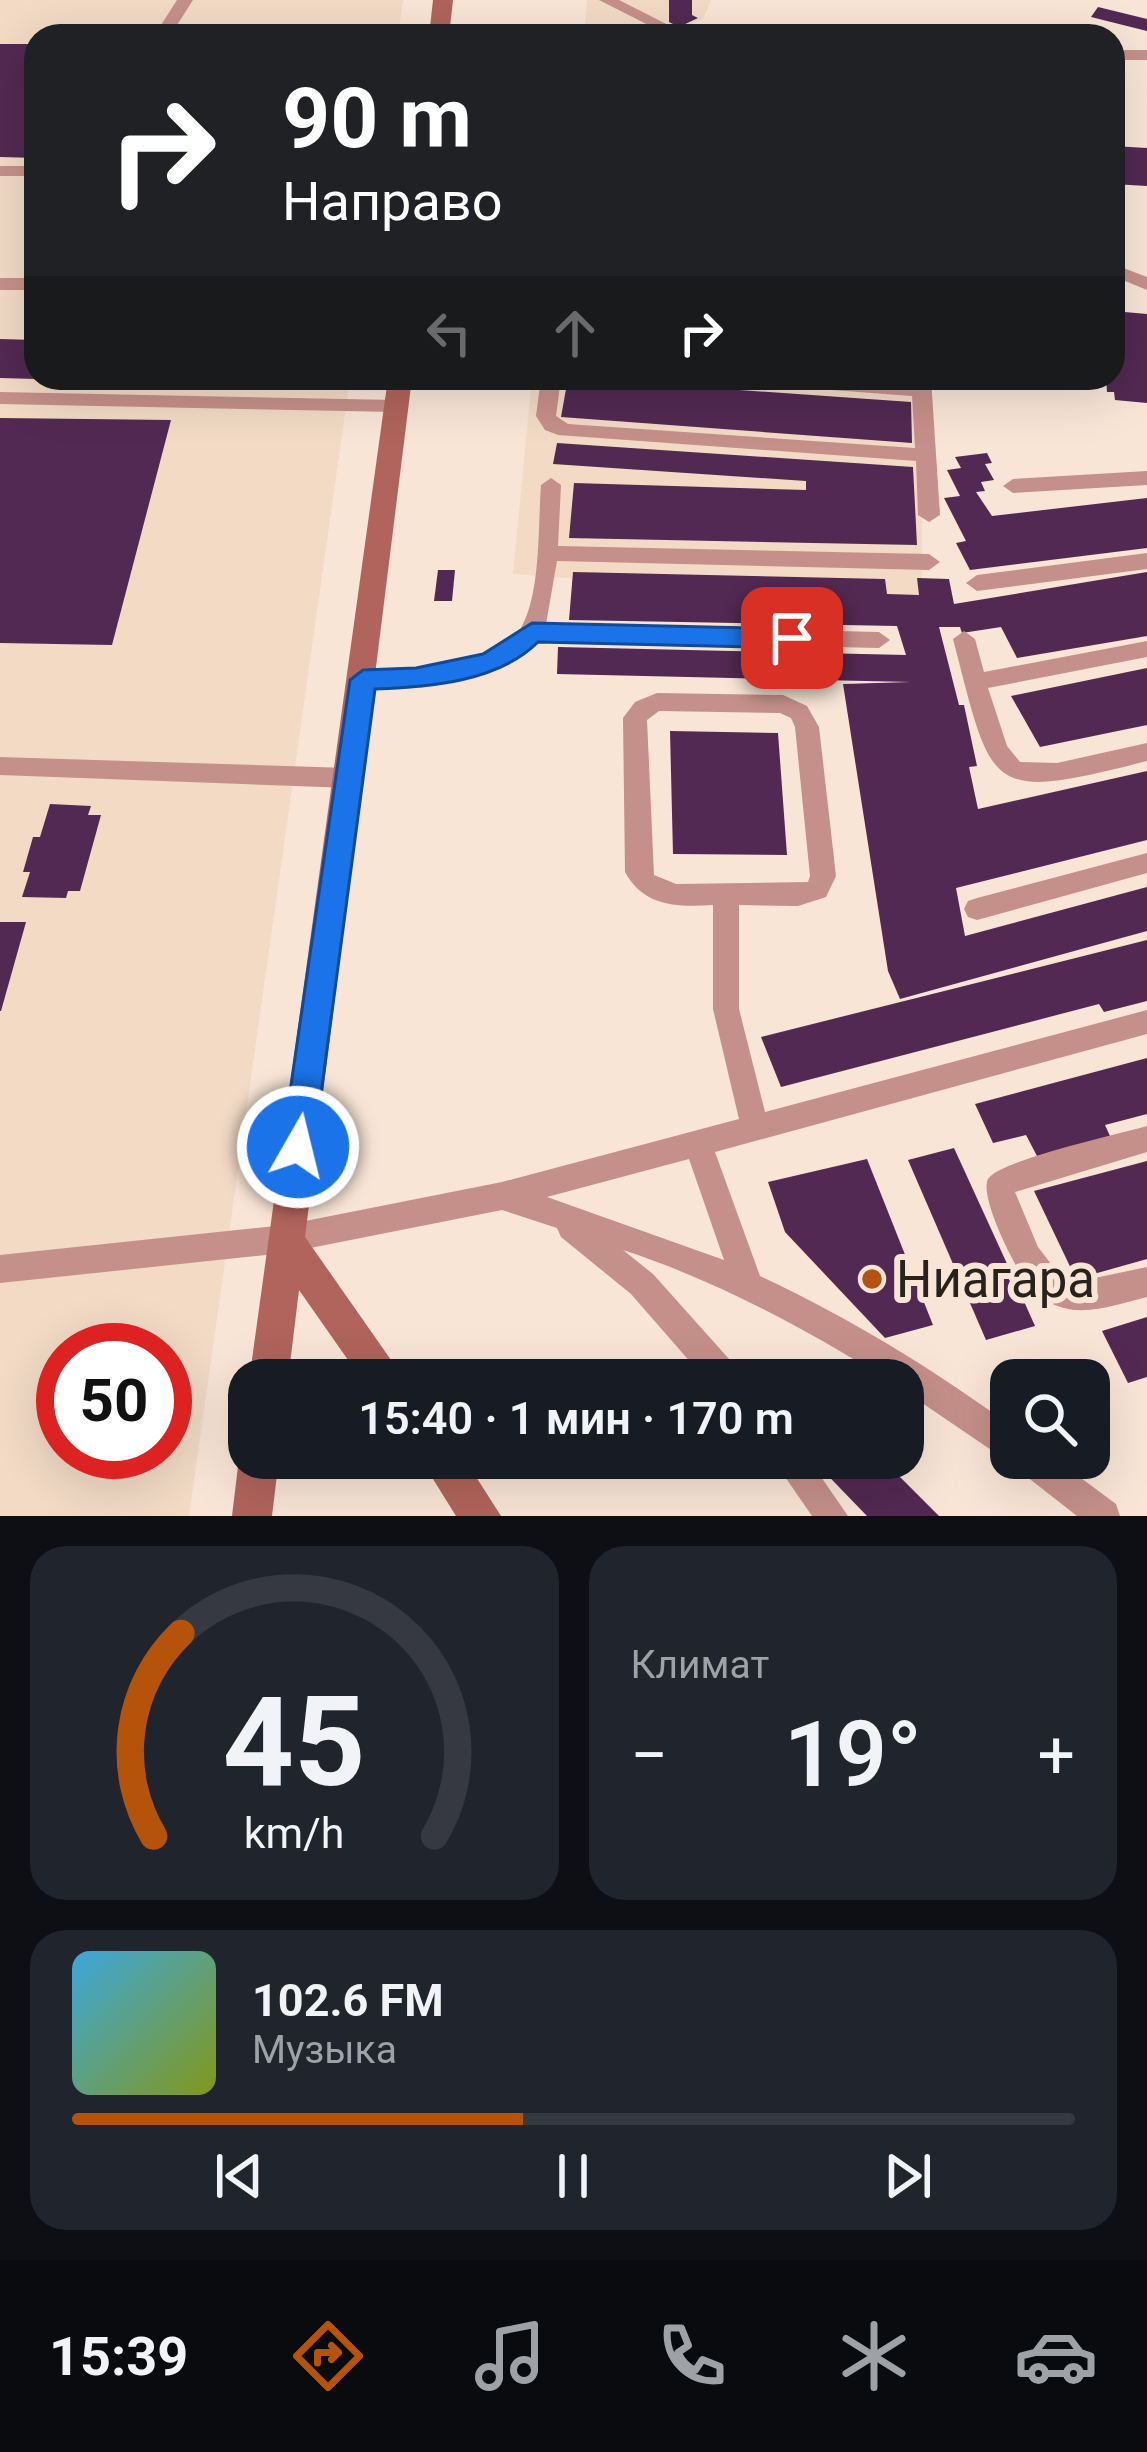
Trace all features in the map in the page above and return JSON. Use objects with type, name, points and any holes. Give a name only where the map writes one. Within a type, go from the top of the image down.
[{"type":"main road","points":[[271,1359],[398,392]]},
{"type":"main road","points":[[285,1239],[370,1359]]},
{"type":"main road","points":[[252,1516],[256,1479]]},
{"type":"main road","points":[[455,1479],[482,1516]]},
{"type":"lane","points":[[607,0],[657,24]]},
{"type":"lane","points":[[632,12],[632,24]]},
{"type":"lane","points":[[549,390],[546,416],[552,425],[565,430],[925,455]]},
{"type":"lane","points":[[921,390],[929,515]]},
{"type":"lane","points":[[0,398],[398,392]]},
{"type":"lane","points":[[1012,487],[1147,478]]},
{"type":"lane","points":[[363,680],[416,678],[490,662],[514,650],[532,632],[547,553],[551,485]]},
{"type":"lane","points":[[547,553],[929,562]]},
{"type":"lane","points":[[977,583],[1147,561]]},
{"type":"lane","points":[[532,632],[879,640]]},
{"type":"lane","points":[[964,639],[997,752],[1010,769],[1036,776],[1147,752]]},
{"type":"lane","points":[[976,682],[1147,649]]},
{"type":"lane","points":[[657,702],[783,704],[799,712],[807,727],[823,876],[817,890],[799,895],[726,894],[659,893],[644,885],[638,872],[635,718],[657,702]]},
{"type":"lane","points":[[0,766],[350,778]]},
{"type":"lane","points":[[977,909],[1147,863]]},
{"type":"lane","points":[[726,894],[726,1009],[755,1128]]},
{"type":"lane","points":[[0,1269],[285,1239],[502,1196],[1147,1022]]},
{"type":"lane","points":[[1147,1139],[1013,1177],[1000,1186],[1010,1220],[1047,1288],[1067,1298],[1092,1297],[1147,1282]]},
{"type":"lane","points":[[698,1144],[748,1286]]},
{"type":"lane","points":[[502,1196],[678,1256],[748,1286],[872,1356],[990,1432]]},
{"type":"lane","points":[[549,1212],[642,1284],[708,1359]]},
{"type":"lane","points":[[804,1479],[832,1516]]},
{"type":"lane","points":[[1056,1479],[1104,1516]]},
{"type":"shaded area","points":[[0,0],[403,0],[400,24],[24,24],[24,390],[348,390],[189,1516],[0,1516]]},
{"type":"shaded area","points":[[587,0],[711,0],[703,19],[693,24],[585,24]]},
{"type":"shaded area","points":[[531,390],[924,390],[921,605],[513,574]]},
{"type":"building","points":[[669,0],[692,0],[692,15],[698,18],[685,24],[669,22]]},
{"type":"building","points":[[1098,7],[1147,19],[1147,31],[1125,24],[1091,17]]},
{"type":"building","points":[[0,44],[24,44],[24,158],[0,157]]},
{"type":"building","points":[[1125,147],[1147,148],[1147,186],[1125,185]]},
{"type":"building","points":[[1125,312],[1147,314],[1147,403],[1115,400],[1114,392],[1107,392],[1125,390]]},
{"type":"building","points":[[0,339],[24,340],[24,379],[0,378]]},
{"type":"building","points":[[566,390],[740,390],[911,402],[912,443],[561,417]]},
{"type":"building","points":[[0,418],[171,420],[112,645],[0,643]]},
{"type":"building","points":[[557,443],[913,467],[917,545],[569,538],[574,483],[806,490],[806,481],[553,464]]},
{"type":"building","points":[[987,453],[992,463],[985,464],[994,480],[981,482],[985,491],[976,492],[992,516],[1147,498],[1147,548],[970,570],[956,543],[966,541],[944,498],[960,496],[947,470],[961,468],[955,457]]},
{"type":"building","points":[[438,570],[455,570],[452,601],[434,601]]},
{"type":"building","points":[[573,572],[885,579],[887,594],[919,595],[917,578],[949,579],[954,604],[1147,572],[1147,636],[1017,658],[1001,627],[962,633],[960,627],[939,627],[959,705],[964,705],[977,766],[969,767],[978,809],[1147,771],[1147,840],[956,888],[965,936],[1147,887],[1147,931],[900,999],[888,971],[843,684],[911,682],[557,674],[558,647],[906,655],[897,626],[569,620]]},
{"type":"building","points":[[1147,668],[1147,725],[1040,747],[1011,696]]},
{"type":"building","points":[[670,731],[778,733],[787,855],[673,854]]},
{"type":"building","points":[[50,804],[91,806],[88,815],[101,815],[80,891],[68,891],[66,898],[22,897],[33,837],[40,837]]},
{"type":"building","points":[[0,922],[26,922],[1,1011],[0,1011]]},
{"type":"building","points":[[1147,940],[1147,1001],[1104,1012],[1099,1004],[781,1087],[761,1037]]},
{"type":"building","points":[[1147,1058],[1147,1114],[1105,1125],[1110,1136],[1037,1156],[1026,1135],[993,1143],[975,1104]]},
{"type":"building","points":[[954,1148],[1035,1326],[986,1340],[908,1160]]},
{"type":"building","name":"Ниагара","points":[[867,1159],[933,1325],[885,1338],[785,1232],[768,1182]]},
{"type":"building","points":[[1147,1161],[1147,1259],[1076,1279],[1034,1191]]},
{"type":"building","points":[[1147,1317],[1147,1377],[1128,1383],[1102,1331]]},
{"type":"building","points":[[831,1479],[902,1479],[939,1516],[867,1516]]},
{"type":"place","name":"Ниагара","points":[[872,1279]]},
{"type":"route","points":[[298,1147],[363,680],[416,678],[490,662],[514,650],[532,632],[792,638]]}]
